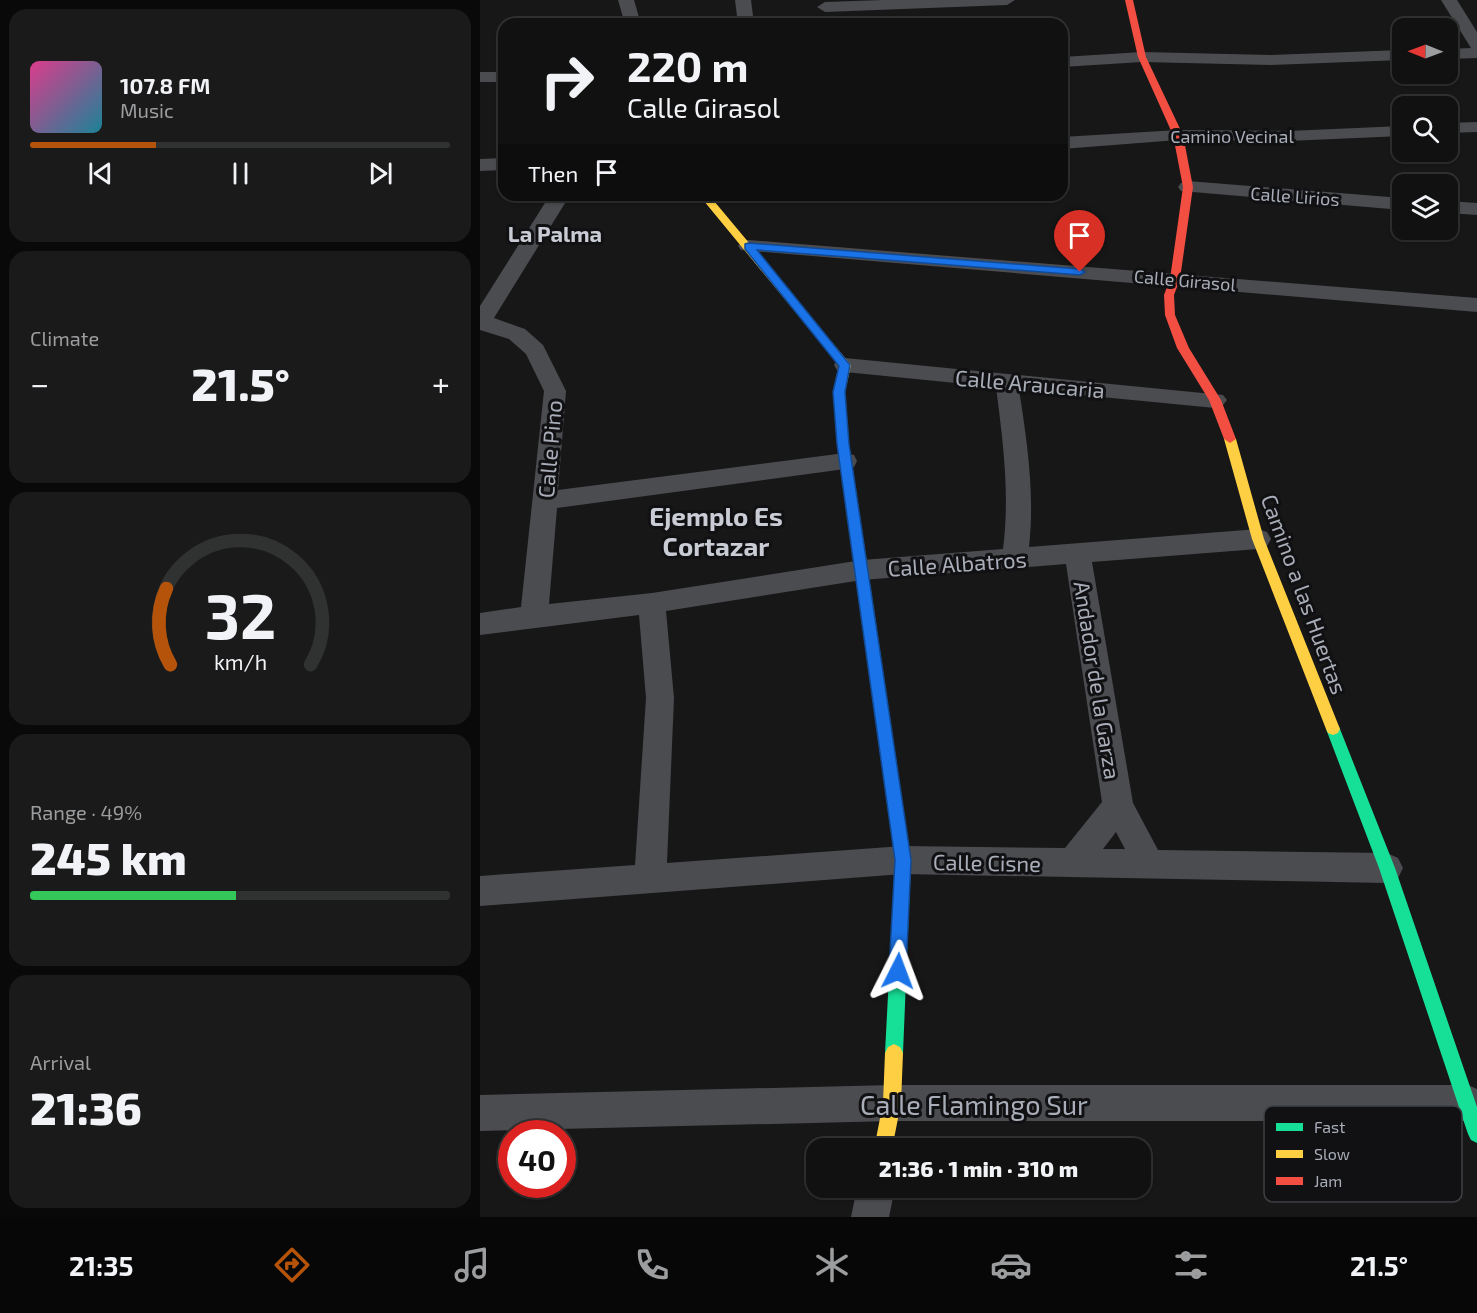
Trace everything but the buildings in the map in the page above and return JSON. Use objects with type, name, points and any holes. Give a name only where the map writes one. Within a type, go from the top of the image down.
[{"type":"street","points":[[626,0],[631,18]]},
{"type":"street","points":[[743,0],[745,18]]},
{"type":"street","points":[[828,18],[824,3],[1007,0]]},
{"type":"street","name":"Camino a las Huertas","points":[[1129,0],[1142,57],[1178,135],[1188,187],[1175,279],[1169,295],[1170,315],[1183,348],[1215,400],[1234,446],[1258,539],[1387,868],[1472,1118]]},
{"type":"street","points":[[1449,0],[1477,45]]},
{"type":"street","points":[[1458,54],[1477,53]]},
{"type":"street","points":[[1068,62],[1142,57],[1271,60],[1392,55]]},
{"type":"street","points":[[480,77],[498,77]]},
{"type":"street","points":[[1458,128],[1477,127]]},
{"type":"street","name":"Camino Vecinal","points":[[1068,143],[1178,135],[1299,136],[1392,131]]},
{"type":"street","points":[[480,165],[498,164]]},
{"type":"street","name":"Calle Lirios","points":[[1188,187],[1392,203]]},
{"type":"street","name":"Calle Pino","points":[[534,616],[555,391],[535,350],[517,334],[481,322],[556,201]]},
{"type":"street","points":[[709,201],[845,365],[839,392],[845,461],[903,860],[892,1103],[885,1138]]},
{"type":"street","points":[[1458,208],[1477,209]]},
{"type":"street","name":"Calle Girasol","points":[[748,246],[1477,305]]},
{"type":"street","name":"Calle Araucaria","points":[[845,365],[1215,400]]},
{"type":"street","points":[[1006,380],[1018,463],[1020,513],[1015,559]]},
{"type":"street","points":[[545,501],[845,461]]},
{"type":"street","name":"Calle Albatros","points":[[480,624],[652,603],[862,570],[1078,555],[1258,539]]},
{"type":"street","name":"Andador de la Garza","points":[[1078,555],[1118,805],[1149,864]]},
{"type":"street","points":[[650,880],[660,698],[652,603]]},
{"type":"street","name":"Andador de la Garza","points":[[1073,863],[1118,805]]},
{"type":"street","name":"Calle Cisne","points":[[480,891],[903,860],[1387,868]]},
{"type":"street","name":"Calle Flamingo Sur","points":[[480,1113],[892,1103],[1264,1113]]},
{"type":"street","points":[[870,1217],[874,1198]]},
{"type":"traffic: fast","points":[[869,624],[903,860],[894,1053]]},
{"type":"traffic: fast","points":[[1333,729],[1387,868],[1477,1134]]},
{"type":"traffic: slow","points":[[709,201],[845,365],[839,392],[843,444],[869,624]]},
{"type":"traffic: slow","points":[[1230,439],[1258,539],[1333,729]]},
{"type":"traffic: slow","points":[[885,1138],[892,1103],[894,1053]]},
{"type":"traffic: jam","points":[[1129,0],[1142,57],[1178,135],[1188,187],[1175,279],[1169,295],[1170,315],[1183,348],[1215,400],[1230,439]]},
{"type":"district","name":"La Palma","points":[[555,233]]},
{"type":"district","name":"Ejemplo Es Cortazar","points":[[716,530]]},
{"type":"route","points":[[898,971],[903,860],[843,444],[839,392],[845,365],[748,246],[1080,272]]}]
